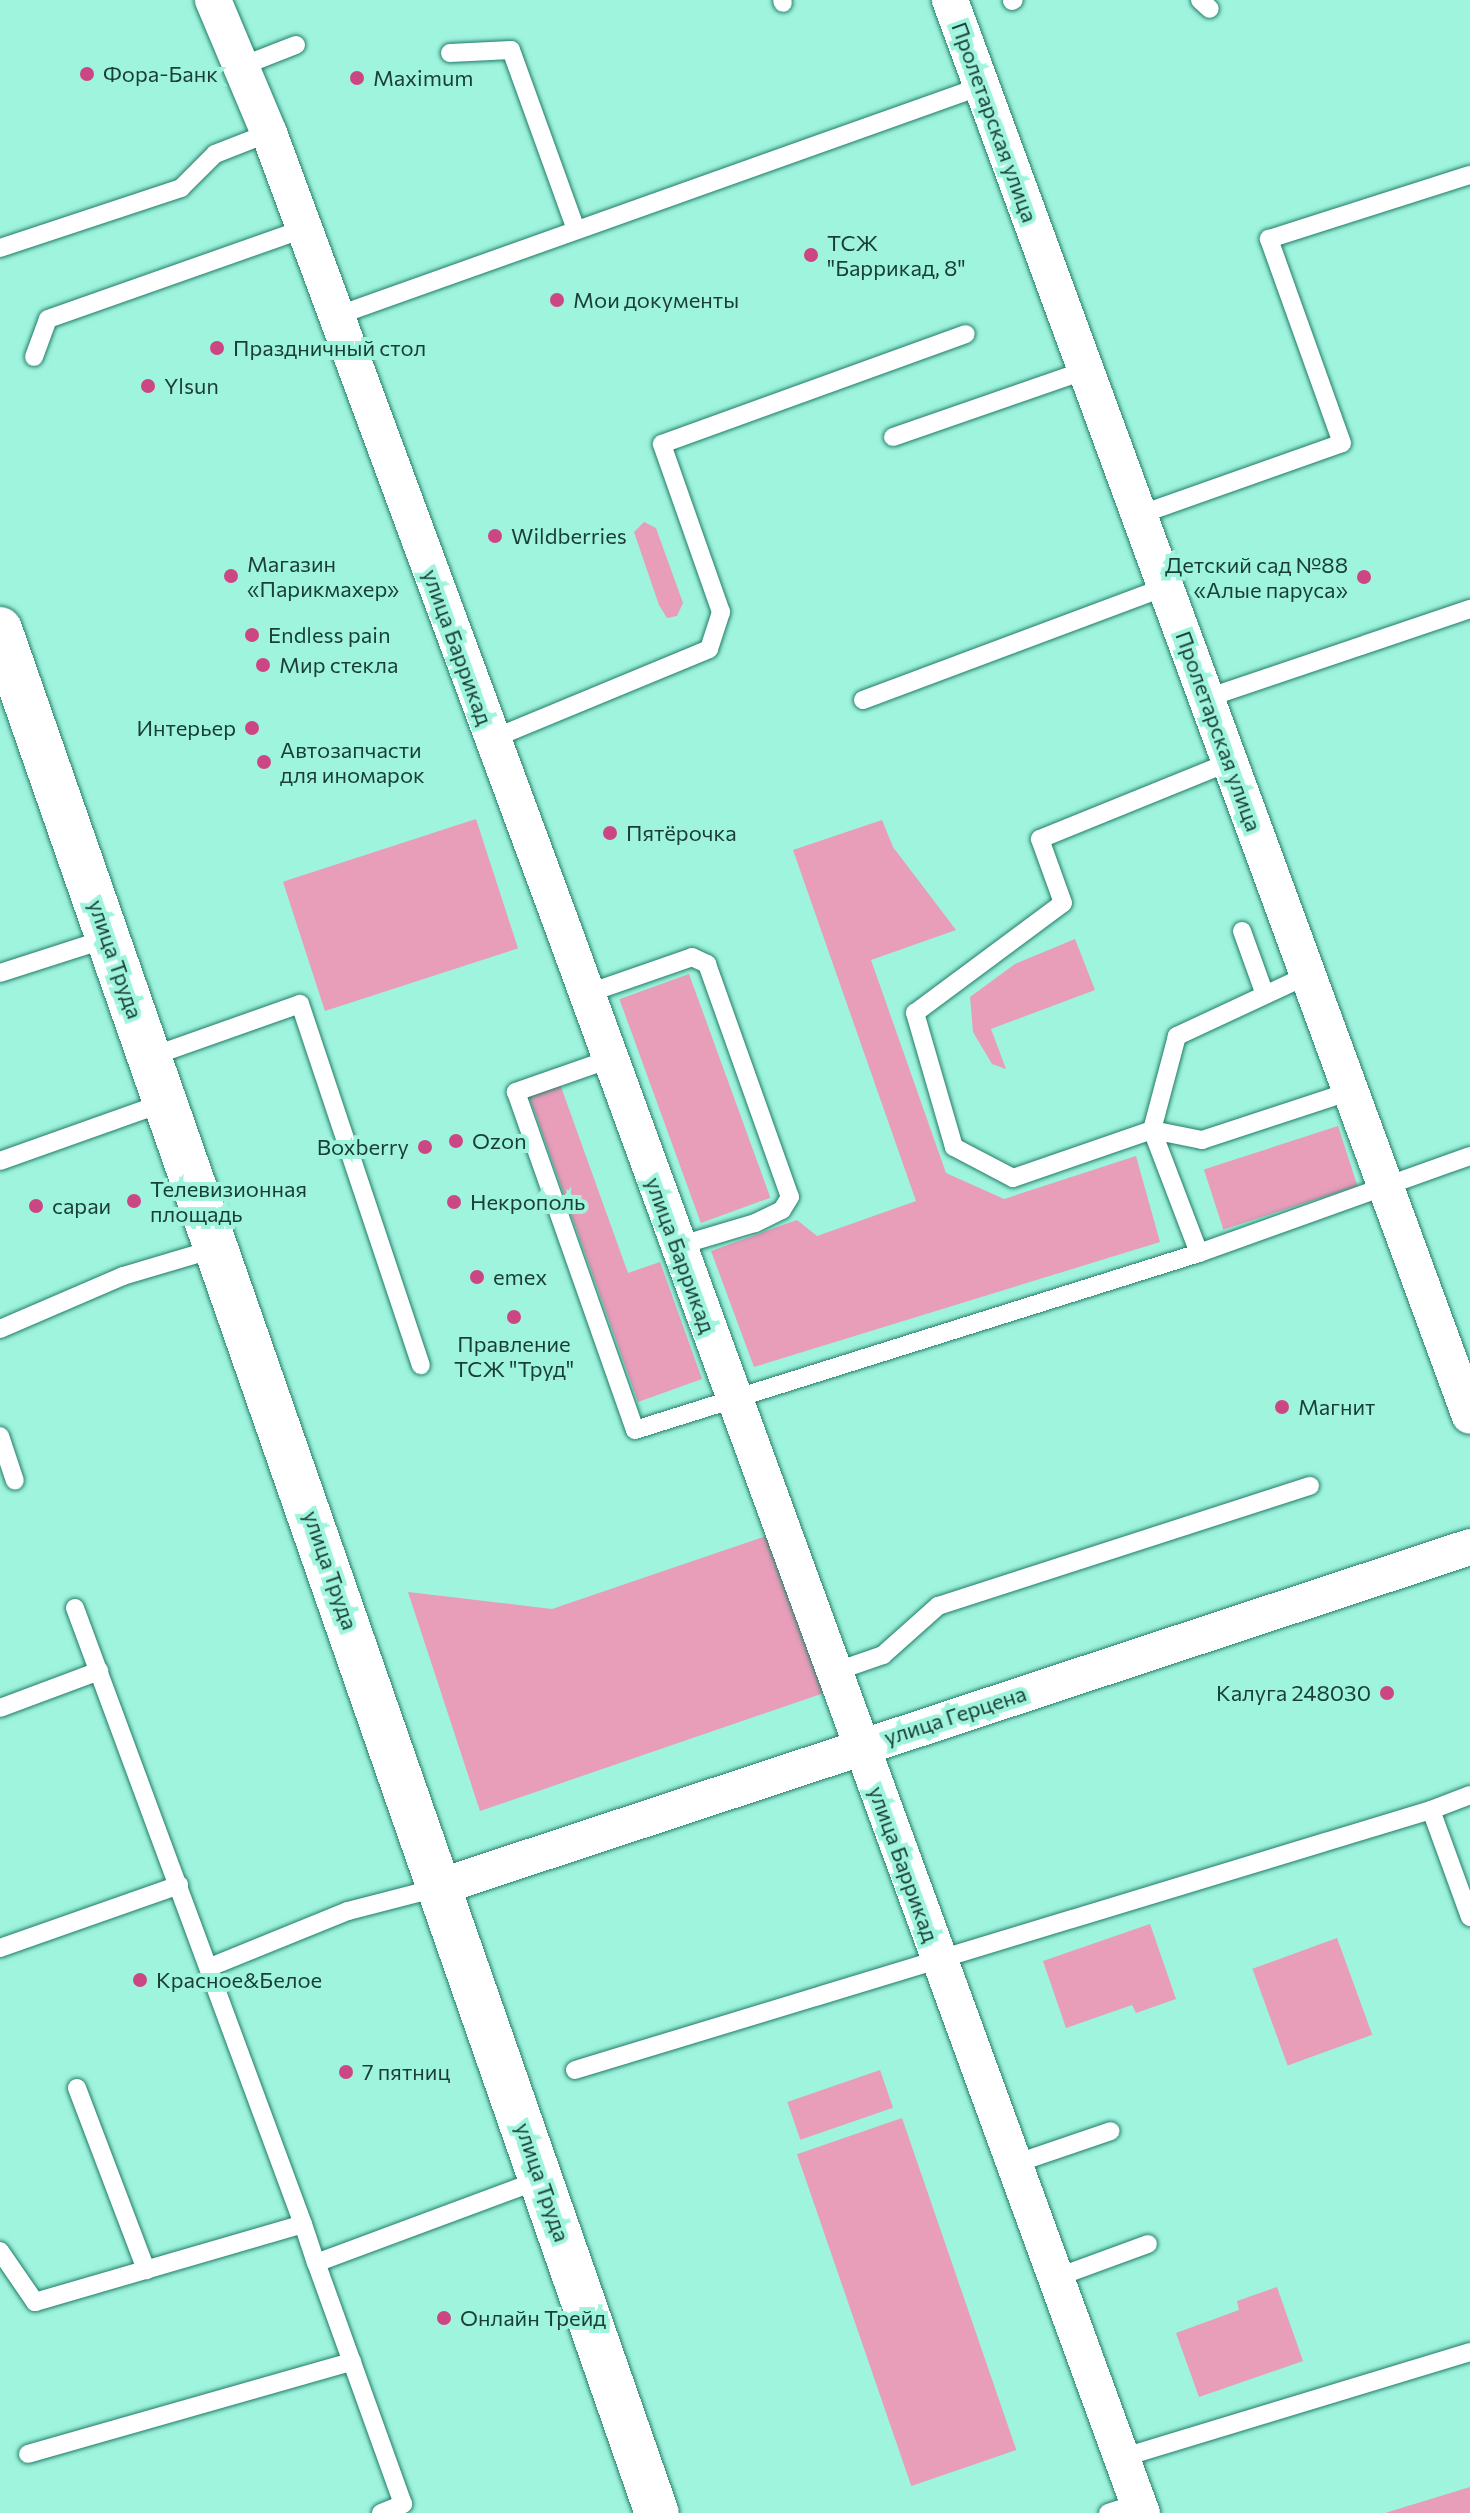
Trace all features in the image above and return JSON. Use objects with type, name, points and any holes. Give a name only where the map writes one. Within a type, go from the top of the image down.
[{"type":"street","name":"улица Баррикад","points":[[213,0],[269,133],[1014,2164],[1121,2458],[1129,2510]]},
{"type":"street","name":"Пролетарская улица","points":[[950,0],[1470,1416]]},
{"type":"street","name":"улица Труда","points":[[0,629],[442,1886],[657,2513]]},
{"type":"street","name":"улица Герцена","points":[[442,1886],[1470,1547]]},
{"type":"lane","points":[[242,66],[296,45]]},
{"type":"lane","points":[[450,53],[511,50],[576,230]]},
{"type":"lane","points":[[336,316],[982,86]]},
{"type":"lane","points":[[0,248],[181,188],[215,154],[269,133]]},
{"type":"lane","points":[[1139,515],[1342,443],[1269,239],[1470,175]]},
{"type":"lane","points":[[34,357],[48,319],[303,229]]},
{"type":"lane","points":[[492,739],[709,649],[721,612],[662,444],[966,334]]},
{"type":"lane","points":[[893,437],[1086,370]]},
{"type":"lane","points":[[863,700],[1166,587]]},
{"type":"lane","points":[[1207,698],[1470,609]]},
{"type":"lane","points":[[1230,762],[1040,839],[1063,903],[915,1013],[954,1147],[1013,1178],[1152,1130],[1202,1140],[1351,1091]]},
{"type":"lane","points":[[1242,931],[1264,992]]},
{"type":"lane","points":[[0,973],[109,938]]},
{"type":"lane","points":[[586,994],[692,957],[707,964],[790,1197],[782,1210],[755,1223],[678,1246]]},
{"type":"lane","points":[[1199,1253],[1152,1130],[1177,1036],[1264,992],[1308,975]]},
{"type":"lane","points":[[150,1057],[300,1004],[421,1365]]},
{"type":"lane","points":[[610,1059],[516,1092],[635,1430],[1199,1253],[1387,1189],[1470,1156]]},
{"type":"lane","points":[[0,1161],[166,1102]]},
{"type":"lane","points":[[0,1329],[123,1276],[217,1248]]},
{"type":"lane","points":[[0,1436],[15,1481]]},
{"type":"lane","points":[[834,1672],[883,1655],[938,1606],[1310,1486]]},
{"type":"lane","points":[[75,1608],[210,1967],[403,2504],[381,2513]]},
{"type":"lane","points":[[0,1708],[99,1671]]},
{"type":"lane","points":[[575,2070],[1431,1810],[1470,1795]]},
{"type":"lane","points":[[1431,1810],[1470,1917]]},
{"type":"lane","points":[[0,1948],[179,1885]]},
{"type":"lane","points":[[210,1967],[348,1911],[442,1886]]},
{"type":"lane","points":[[77,2088],[146,2270]]},
{"type":"lane","points":[[1014,2164],[1111,2131]]},
{"type":"lane","points":[[316,2263],[542,2179]]},
{"type":"lane","points":[[0,2251],[35,2302],[303,2224]]},
{"type":"lane","points":[[1055,2278],[1148,2244]]},
{"type":"lane","points":[[1121,2458],[1470,2352]]},
{"type":"lane","points":[[28,2454],[352,2362]]},
{"type":"shaded area","points":[[644,522],[656,528],[683,603],[677,616],[667,618],[659,605],[634,532]]},
{"type":"shaded area","points":[[476,819],[518,948],[325,1011],[283,882]]},
{"type":"shaded area","points":[[882,820],[893,847],[956,930],[871,960],[946,1173],[1004,1199],[1136,1156],[1160,1242],[754,1367],[711,1251],[797,1220],[817,1236],[916,1201],[793,850]]},
{"type":"shaded area","points":[[1075,939],[1095,990],[991,1029],[1006,1069],[992,1064],[973,1032],[970,997],[1015,964]]},
{"type":"shaded area","points":[[689,974],[770,1198],[701,1223],[619,999]]},
{"type":"shaded area","points":[[560,1084],[628,1273],[660,1262],[702,1379],[638,1402],[529,1096]]},
{"type":"shaded area","points":[[1338,1126],[1357,1186],[1223,1229],[1204,1170]]},
{"type":"shaded area","points":[[769,1535],[824,1693],[480,1811],[408,1592],[552,1609]]},
{"type":"shaded area","points":[[1150,1924],[1176,1999],[1136,2013],[1132,2005],[1066,2028],[1043,1961]]},
{"type":"shaded area","points":[[1337,1938],[1372,2035],[1288,2066],[1252,1969]]},
{"type":"shaded area","points":[[880,2070],[893,2108],[800,2140],[787,2102]]},
{"type":"shaded area","points":[[902,2118],[1016,2450],[911,2486],[797,2154]]},
{"type":"shaded area","points":[[1277,2287],[1303,2361],[1199,2397],[1176,2333],[1239,2310],[1237,2301]]},
{"type":"shaded area","points":[[1470,2487],[1470,2513],[1385,2513]]},
{"type":"place","name":"Фора-Банк","points":[[87,74]]},
{"type":"place","name":"Maximum","points":[[357,78]]},
{"type":"place","name":"ТСЖ \"Баррикад, 8\"","points":[[811,255]]},
{"type":"place","name":"Мои документы","points":[[557,300]]},
{"type":"place","name":"Праздничный стол","points":[[217,348]]},
{"type":"place","name":"Ylsun","points":[[148,386]]},
{"type":"place","name":"Wildberries","points":[[495,536]]},
{"type":"place","name":"Магазин «Парикмахер»","points":[[231,576]]},
{"type":"place","name":"Детский сад №88 «Алые паруса»","points":[[1364,577]]},
{"type":"place","name":"Endless pain","points":[[252,635]]},
{"type":"place","name":"Мир стекла","points":[[263,665]]},
{"type":"place","name":"Интерьер","points":[[252,728]]},
{"type":"place","name":"Автозапчасти для иномарок","points":[[264,762]]},
{"type":"place","name":"Пятёрочка","points":[[610,833]]},
{"type":"place","name":"Ozon","points":[[456,1141]]},
{"type":"place","name":"Boxberry","points":[[425,1147]]},
{"type":"place","name":"Телевизионная площадь","points":[[134,1201]]},
{"type":"place","name":"Некрополь","points":[[454,1202]]},
{"type":"place","name":"сараи","points":[[36,1206]]},
{"type":"place","name":"emex","points":[[477,1277]]},
{"type":"place","name":"Правление ТСЖ \"Труд\"","points":[[514,1317]]},
{"type":"place","name":"Магнит","points":[[1282,1407]]},
{"type":"place","name":"Калуга 248030","points":[[1387,1693]]},
{"type":"place","name":"Красное&Белое","points":[[140,1980]]},
{"type":"place","name":"7 пятниц","points":[[346,2072]]},
{"type":"place","name":"Онлайн Трейд","points":[[444,2318]]}]
